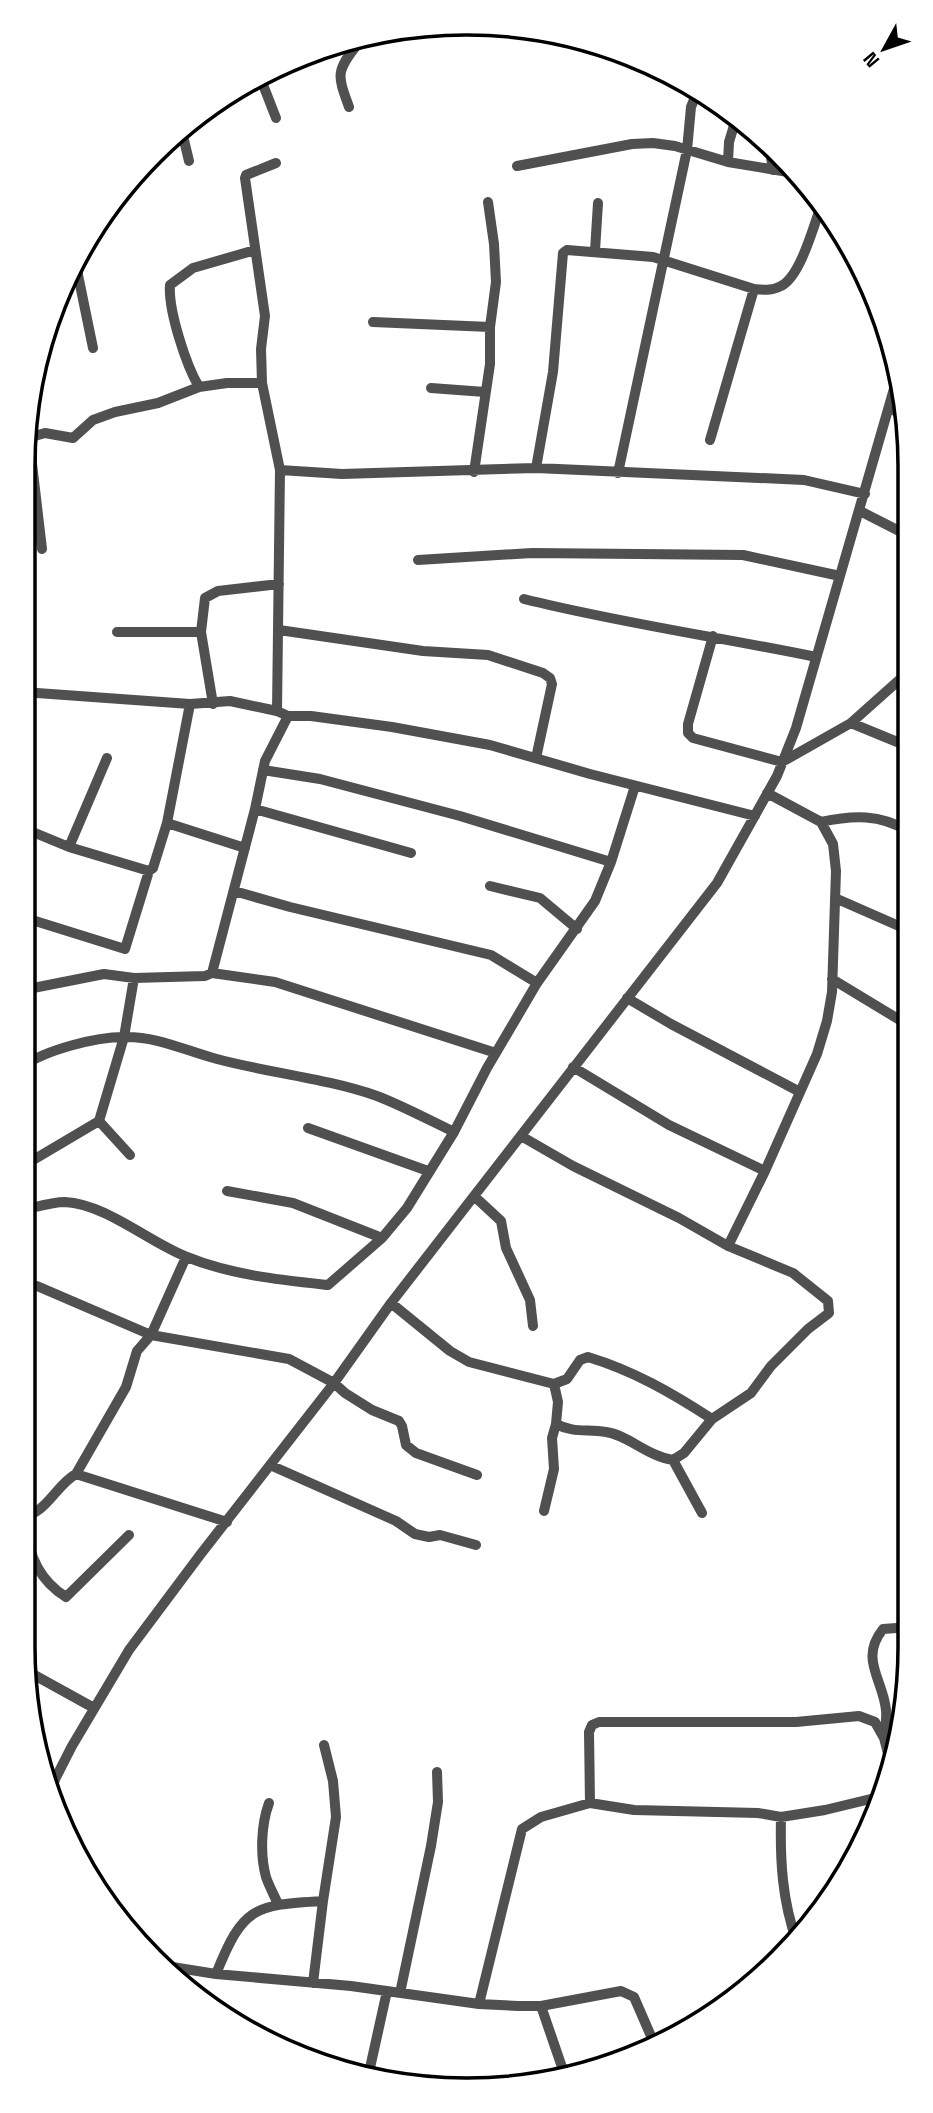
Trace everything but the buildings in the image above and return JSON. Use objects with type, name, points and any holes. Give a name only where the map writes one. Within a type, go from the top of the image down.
[{"type":"street","points":[[349,107],[339,79],[341,67],[353,51]]},
{"type":"street","points":[[264,86],[276,118]]},
{"type":"street","points":[[618,473],[687,150],[694,100]]},
{"type":"street","points":[[729,162],[729,142],[733,127]]},
{"type":"street","points":[[184,140],[189,161]]},
{"type":"street","points":[[517,166],[632,144],[653,143],[729,162],[781,171]]},
{"type":"street","points":[[772,161],[773,170]]},
{"type":"street","points":[[276,163],[246,175],[245,178],[265,316],[261,383],[280,470],[277,710]]},
{"type":"street","points":[[474,472],[490,364],[490,327],[496,282],[488,202]]},
{"type":"street","points":[[595,251],[598,203]]},
{"type":"street","points":[[536,468],[553,372],[562,253],[567,250],[638,254],[754,289],[770,290],[784,285],[797,269],[817,216]]},
{"type":"street","points":[[199,387],[190,369],[169,299],[170,285],[193,268],[255,250]]},
{"type":"street","points":[[78,277],[93,348]]},
{"type":"street","points":[[710,440],[754,289]]},
{"type":"street","points":[[373,322],[490,327]]},
{"type":"street","points":[[36,436],[45,433],[73,438],[93,420],[136,406],[158,403],[199,387],[227,383],[261,383]]},
{"type":"street","points":[[431,388],[485,392]]},
{"type":"street","points":[[56,1778],[94,1707],[129,1650],[334,1383],[391,1303],[717,883],[767,793],[796,728],[892,397]]},
{"type":"street","points":[[890,404],[894,409]]},
{"type":"street","points":[[280,470],[342,474],[536,468],[804,480],[865,494]]},
{"type":"street","points":[[35,494],[42,549]]},
{"type":"street","points":[[860,511],[898,530]]},
{"type":"street","points":[[418,560],[532,553],[673,552],[743,555],[840,576]]},
{"type":"street","points":[[213,704],[201,632],[205,598],[218,591],[279,584]]},
{"type":"street","points":[[524,599],[584,614],[816,657]]},
{"type":"street","points":[[279,631],[423,650],[488,655],[543,673],[552,684],[536,758]]},
{"type":"street","points":[[117,632],[201,632]]},
{"type":"street","points":[[713,636],[688,724],[688,733],[693,738],[782,762],[851,723],[898,682]]},
{"type":"street","points":[[35,693],[190,704],[230,701],[277,710],[288,716],[311,716],[392,726],[490,745],[755,816]]},
{"type":"street","points":[[35,921],[125,949],[167,823],[190,704]]},
{"type":"street","points":[[212,973],[265,761],[288,716]]},
{"type":"street","points":[[851,723],[898,742]]},
{"type":"street","points":[[69,847],[107,758]]},
{"type":"street","points":[[263,770],[320,779],[460,816],[611,862]]},
{"type":"street","points":[[35,1208],[65,1202],[81,1206],[111,1216],[186,1257],[262,1277],[328,1285],[382,1238],[407,1208],[454,1132],[537,984],[595,901],[611,862],[635,786]]},
{"type":"street","points":[[728,1246],[817,1054],[827,1021],[832,979],[835,898],[833,844],[821,822],[767,793]]},
{"type":"street","points":[[255,809],[411,853]]},
{"type":"street","points":[[821,822],[842,817],[871,817],[898,825]]},
{"type":"street","points":[[167,823],[245,848]]},
{"type":"street","points":[[35,833],[69,847],[149,871]]},
{"type":"street","points":[[490,886],[540,898],[577,929]]},
{"type":"street","points":[[234,891],[491,956],[537,984]]},
{"type":"street","points":[[835,898],[898,926]]},
{"type":"street","points":[[35,987],[104,974],[134,978],[205,976],[212,973],[275,982],[496,1053]]},
{"type":"street","points":[[35,1159],[99,1121],[124,1037],[134,978]]},
{"type":"street","points":[[832,979],[898,1019]]},
{"type":"street","points":[[627,998],[800,1092]]},
{"type":"street","points":[[35,1059],[81,1044],[124,1037],[172,1044],[214,1058],[378,1096],[454,1132]]},
{"type":"street","points":[[573,1067],[668,1125],[765,1171]]},
{"type":"street","points":[[99,1121],[130,1155]]},
{"type":"street","points":[[308,1128],[428,1171]]},
{"type":"street","points":[[521,1136],[728,1246],[793,1273],[828,1301],[830,1306],[829,1313],[808,1329],[771,1366],[751,1393],[712,1419],[684,1453],[673,1460],[659,1458],[607,1432],[568,1430],[556,1424]]},
{"type":"street","points":[[227,1191],[293,1203],[382,1238]]},
{"type":"street","points":[[474,1196],[501,1221],[506,1248],[530,1300],[533,1326]]},
{"type":"street","points":[[35,1513],[68,1478],[76,1474],[126,1387],[137,1351],[151,1335],[186,1257]]},
{"type":"street","points":[[35,1286],[151,1335],[289,1359],[334,1383],[372,1410],[398,1421],[402,1426],[406,1445],[416,1452],[477,1475]]},
{"type":"street","points":[[391,1303],[450,1351],[469,1362],[554,1384],[567,1379],[580,1360],[588,1357],[660,1386],[712,1419]]},
{"type":"street","points":[[544,1511],[554,1469],[552,1438],[558,1402],[554,1384]]},
{"type":"street","points":[[673,1460],[702,1513]]},
{"type":"street","points":[[270,1465],[396,1521],[415,1534],[429,1537],[440,1535],[476,1545]]},
{"type":"street","points":[[76,1474],[227,1522]]},
{"type":"street","points":[[35,1562],[38,1572],[66,1597],[129,1535]]},
{"type":"street","points":[[884,1738],[886,1709],[873,1664],[873,1642],[883,1629],[898,1628]]},
{"type":"street","points":[[36,1676],[94,1707]]},
{"type":"street","points":[[590,1803],[589,1732],[592,1725],[599,1722],[796,1722],[859,1716],[875,1722],[886,1746]]},
{"type":"street","points":[[313,1983],[336,1817],[333,1781],[324,1745]]},
{"type":"street","points":[[400,1993],[433,1835],[438,1802],[437,1772]]},
{"type":"street","points":[[479,2004],[522,1829],[541,1817],[590,1803],[634,1810],[758,1813],[781,1817],[869,1802]]},
{"type":"street","points":[[269,1803],[263,1836],[264,1861],[266,1878],[278,1904]]},
{"type":"street","points":[[781,1817],[780,1866],[792,1929]]},
{"type":"street","points":[[216,1974],[239,1927],[251,1914],[278,1904],[323,1901]]},
{"type":"street","points":[[179,1968],[479,2004],[541,2006],[621,1991],[634,1997],[651,2037]]},
{"type":"street","points":[[370,2067],[387,1991]]},
{"type":"street","points":[[541,2006],[562,2067]]}]
